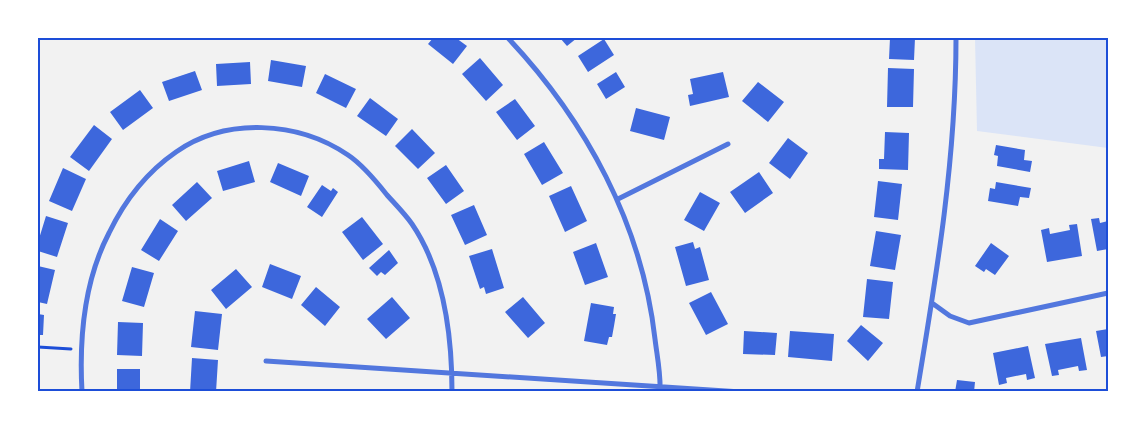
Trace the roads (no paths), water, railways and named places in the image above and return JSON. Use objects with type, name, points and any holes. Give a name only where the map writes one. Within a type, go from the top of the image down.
[{"type":"street","points":[[508,38],[537,70],[590,143],[618,199],[642,267],[653,314],[660,389]]},
{"type":"street","points":[[917,392],[944,226],[954,136],[956,38]]},
{"type":"street","points":[[82,392],[81,350],[87,300],[98,258],[123,208],[142,183],[177,151],[223,132],[269,127],[297,132],[348,155],[368,173],[412,224],[432,265],[443,302],[450,341],[452,392]]},
{"type":"street","points":[[618,199],[728,144]]},
{"type":"street","points":[[932,303],[950,316],[969,323],[1108,293]]},
{"type":"street","points":[[266,361],[660,389],[741,392]]}]
